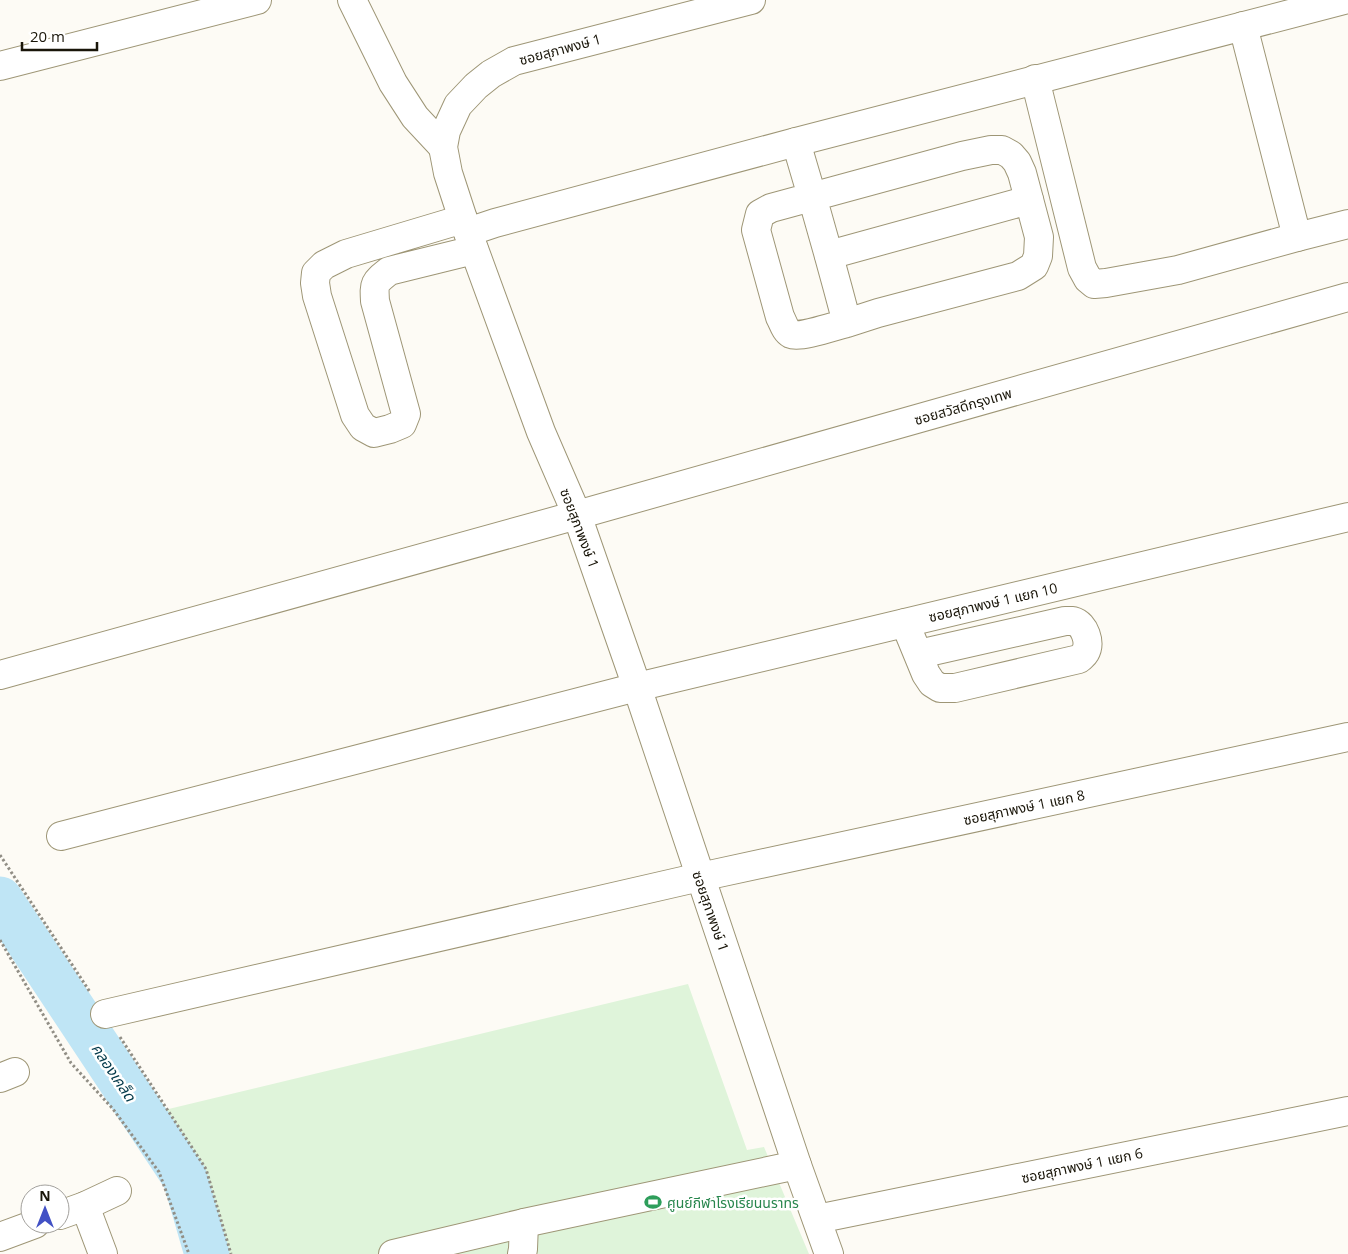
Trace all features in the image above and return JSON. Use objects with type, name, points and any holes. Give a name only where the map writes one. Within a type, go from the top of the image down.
[{"type":"street","points":[[0,66],[257,0]]},
{"type":"street","points":[[352,0],[394,83],[415,117],[443,147]]},
{"type":"street","name":"ซอยสุภาพงษ์ 1","points":[[751,0],[514,61],[491,74],[476,86],[458,105],[446,131],[443,147],[448,173],[468,234],[541,432],[577,515],[637,687],[797,1165],[829,1254]]},
{"type":"street","points":[[468,234],[346,254],[324,265],[316,273],[317,296],[355,415],[363,427],[374,433],[402,424],[406,414],[375,301],[374,286],[389,271],[468,234],[513,218],[796,142],[1344,0]]},
{"type":"street","points":[[1243,26],[1297,237]]},
{"type":"street","points":[[1035,79],[1082,268],[1088,279],[1094,284],[1106,284],[1178,270],[1348,224]]},
{"type":"street","points":[[796,142],[847,322]]},
{"type":"street","points":[[991,150],[1002,150],[1011,155],[1017,162],[1029,200],[1039,236],[1038,256],[1034,266],[1018,276],[801,335],[792,334],[786,330],[780,317],[756,230],[760,214],[771,208],[962,156],[991,150]]},
{"type":"street","points":[[829,255],[1029,200]]},
{"type":"street","name":"ซอยสวัสดีกรุงเทพ","points":[[0,675],[577,515],[1348,297]]},
{"type":"street","name":"ซอยสุภาพงษ์ 1 แยก 10","points":[[61,836],[637,687],[1348,517]]},
{"type":"street","points":[[905,623],[926,674],[932,683],[940,688],[955,688],[1079,659],[1086,652],[1087,642],[1085,633],[1079,624],[1073,621],[1065,621],[919,654]]},
{"type":"street","name":"ซอยสุภาพงษ์ 1 แยก 8","points":[[105,1014],[700,877],[1348,737]]},
{"type":"street","name":"ซอยสุภาพงษ์ 1 แยก 6","points":[[817,1219],[1348,1111]]},
{"type":"street","points":[[392,1254],[452,1247],[524,1222],[797,1165]]},
{"type":"street","points":[[104,1254],[72,1210],[118,1191]]},
{"type":"street","points":[[522,1254],[524,1222]]},
{"type":"street","points":[[0,1237],[20,1230]]},
{"type":"path","points":[[0,855],[206,1168],[231,1254]]},
{"type":"path","points":[[0,940],[71,1062],[113,1110],[159,1172],[189,1254]]},
{"type":"green space","points":[[688,984],[747,1150],[764,1147],[809,1254],[224,1254],[212,1244],[191,1171],[152,1113]]},
{"type":"waterway","name":"คลองเคล็ด","points":[[0,899],[185,1178],[207,1254]]},
{"type":"place","name":"ศูนย์กีฬาโรงเรียนนราทร","points":[[653,1202]]}]
